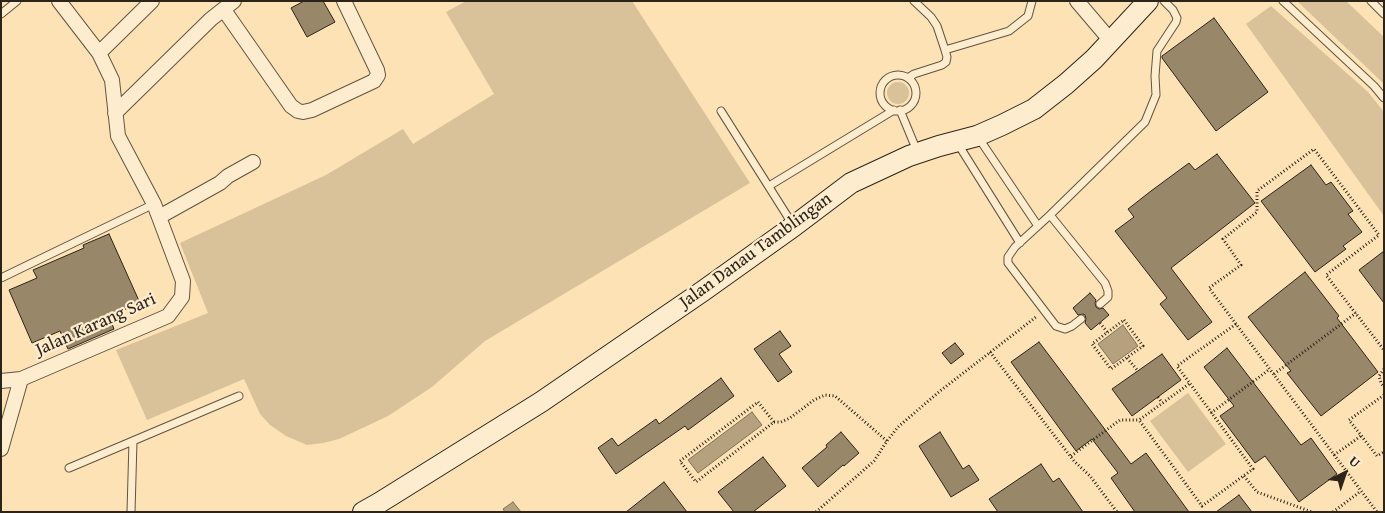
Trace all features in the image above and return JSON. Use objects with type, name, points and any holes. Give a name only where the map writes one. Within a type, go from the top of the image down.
[{"type":"street","name":"Jalan Karang Sari","points":[[1,382],[21,378],[168,316],[182,297],[182,281],[157,211],[118,136],[112,80],[99,53],[60,1]]},
{"type":"street","points":[[99,53],[152,1]]},
{"type":"street","points":[[115,113],[211,19],[229,6],[291,106],[298,111],[312,110],[374,81],[378,75],[377,70],[344,1]]},
{"type":"street","points":[[1077,1],[1111,41]]},
{"type":"street","name":"Jalan Danau Tamblingan","points":[[363,512],[541,402],[695,296],[851,183],[918,153],[977,136],[1034,108],[1066,84],[1094,59],[1148,1]]},
{"type":"street","points":[[157,211],[220,183],[228,176],[253,162]]},
{"type":"street","points":[[1,449],[21,378]]},
{"type":"lane","points":[[1,14],[17,1]]},
{"type":"lane","points":[[908,78],[914,74],[942,65],[946,62],[947,57],[937,26],[931,17],[914,1]]},
{"type":"lane","points":[[945,50],[1010,31],[1028,16],[1032,1]]},
{"type":"lane","points":[[1082,318],[1072,326],[1064,329],[1056,326],[1008,263],[1008,257],[1012,250],[1050,216],[1145,122],[1156,95],[1154,76],[1157,51],[1177,18],[1173,10],[1164,1]]},
{"type":"lane","points":[[1283,1],[1374,86],[1384,98]]},
{"type":"lane","points":[[1371,1],[1384,14]]},
{"type":"lane","points":[[769,186],[897,110],[907,108],[915,97],[913,84],[908,78],[895,75],[883,82],[880,88],[880,96],[882,102],[887,107],[897,110],[918,153]]},
{"type":"lane","points":[[721,111],[794,226]]},
{"type":"lane","points":[[977,136],[1038,226]]},
{"type":"lane","points":[[957,142],[1020,243]]},
{"type":"lane","points":[[1,278],[157,211]]},
{"type":"lane","points":[[1050,216],[1105,284],[1108,297],[1100,304]]},
{"type":"lane","points":[[70,468],[239,396]]},
{"type":"lane","points":[[131,512],[132,441]]},
{"type":"path","points":[[1377,512],[1209,288],[1241,265],[1223,239],[1257,212],[1257,191],[1314,149],[1379,235],[1326,275],[1384,350]]},
{"type":"path","points":[[816,512],[874,461],[898,427],[940,391],[1045,311]]},
{"type":"path","points":[[1274,374],[1356,313]]},
{"type":"path","points":[[1124,320],[1143,346],[1111,369],[1092,344],[1108,332],[1124,320]]},
{"type":"path","points":[[1100,323],[1108,332]]},
{"type":"path","points":[[1139,420],[1202,506],[1253,469],[1177,366],[1236,324]]},
{"type":"path","points":[[990,352],[1070,456],[1090,476],[1117,512]]},
{"type":"path","points":[[1127,358],[1138,371]]},
{"type":"path","points":[[1211,413],[1270,369]]},
{"type":"path","points":[[1384,369],[1380,376],[1384,387]]},
{"type":"path","points":[[1070,456],[1120,420],[1139,420],[1189,384]]},
{"type":"path","points":[[774,422],[758,402],[680,461],[696,482],[774,422],[790,418],[814,400],[825,395],[835,396],[887,441]]},
{"type":"path","points":[[1384,395],[1349,420],[1377,456],[1384,452]]},
{"type":"path","points":[[1158,397],[1162,403]]},
{"type":"path","points":[[1334,455],[1361,436]]},
{"type":"path","points":[[1244,476],[1257,492],[1312,512]]},
{"type":"path","points":[[1333,512],[1361,491]]},
{"type":"shaded area","points":[[466,1],[632,1],[750,183],[485,341],[432,387],[388,416],[339,439],[307,445],[286,436],[270,425],[260,414],[244,379],[147,420],[116,350],[208,313],[180,243],[326,175],[403,129],[413,144],[494,94],[446,12]]},
{"type":"shaded area","points":[[1297,1],[1346,1],[1384,37],[1384,84]]},
{"type":"shaded area","points":[[1271,6],[1368,92],[1384,112],[1384,216],[1246,24]]},
{"type":"shaded area","points":[[898,82],[906,85],[909,93],[906,101],[898,104],[890,101],[887,93],[890,85]]},
{"type":"shaded area","points":[[1123,325],[1138,346],[1113,364],[1098,344]]},
{"type":"shaded area","points":[[1188,393],[1226,444],[1188,472],[1150,421]]},
{"type":"shaded area","points":[[752,412],[762,425],[698,473],[688,460]]},
{"type":"shaded area","points":[[513,502],[521,512],[505,512],[503,509]]},
{"type":"building","points":[[304,1],[323,1],[335,22],[307,37],[291,8]]},
{"type":"building","points":[[1214,18],[1268,92],[1216,131],[1162,58],[1162,56]]},
{"type":"building","points":[[1217,154],[1255,203],[1171,268],[1212,322],[1188,340],[1160,304],[1167,298],[1115,231],[1134,217],[1128,209],[1151,191],[1189,163],[1195,170]]},
{"type":"building","points":[[1311,165],[1326,185],[1331,182],[1353,211],[1348,214],[1362,232],[1343,246],[1346,249],[1315,272],[1261,201]]},
{"type":"building","points":[[109,234],[140,303],[109,316],[114,329],[68,349],[60,331],[32,343],[9,290],[37,278],[33,270],[84,248],[83,245]]},
{"type":"building","points":[[1384,251],[1384,303],[1359,270]]},
{"type":"building","points":[[1305,272],[1339,316],[1337,318],[1378,372],[1321,416],[1287,373],[1291,371],[1248,317]]},
{"type":"building","points":[[1090,293],[1096,300],[1096,307],[1099,309],[1103,308],[1109,315],[1091,330],[1085,323],[1085,315],[1078,315],[1073,308]]},
{"type":"building","points":[[780,331],[791,346],[779,354],[792,372],[778,382],[754,349]]},
{"type":"building","points":[[1039,342],[1131,464],[1146,453],[1189,512],[1135,512],[1111,478],[1118,473],[1092,439],[1076,451],[1011,362]]},
{"type":"building","points":[[955,343],[964,354],[951,364],[942,353]]},
{"type":"building","points":[[1227,348],[1301,445],[1311,438],[1337,474],[1299,502],[1265,456],[1255,463],[1220,416],[1234,406],[1204,367]]},
{"type":"building","points":[[1162,354],[1181,380],[1132,416],[1112,389]]},
{"type":"building","points":[[721,378],[734,396],[688,430],[685,426],[616,474],[598,448],[612,438],[618,446],[656,419],[659,424]]},
{"type":"building","points":[[841,432],[859,453],[818,487],[802,468],[827,447],[826,445]]},
{"type":"building","points":[[940,432],[963,469],[969,465],[979,480],[951,497],[919,446]]},
{"type":"building","points":[[763,457],[786,486],[753,512],[734,512],[718,492]]},
{"type":"building","points":[[1041,464],[1053,482],[1059,478],[1083,512],[998,512],[989,499]]},
{"type":"building","points":[[664,482],[687,512],[626,512]]},
{"type":"building","points":[[1239,495],[1252,512],[1216,512]]}]
